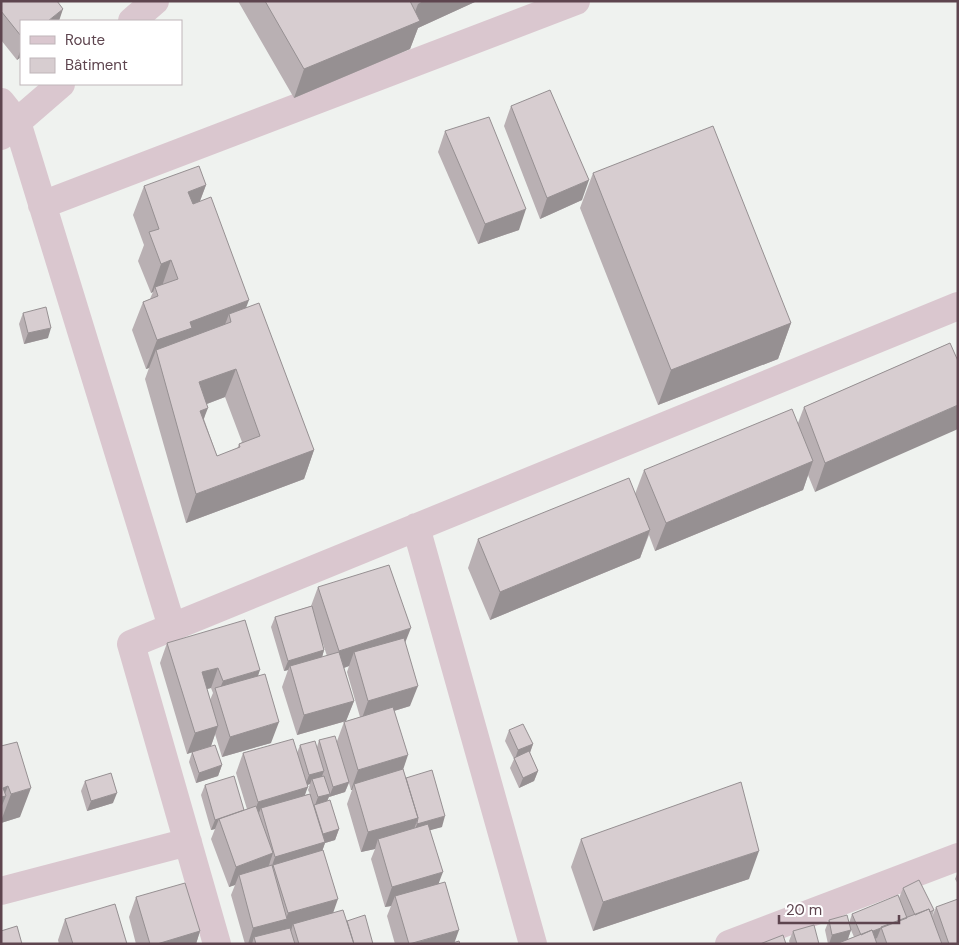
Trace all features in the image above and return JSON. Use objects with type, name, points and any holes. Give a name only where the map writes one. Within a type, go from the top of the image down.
[{"type":"street","points":[[133,20],[155,1]]},
{"type":"street","points":[[42,205],[576,1]]},
{"type":"street","points":[[60,85],[7,120],[42,205],[172,627]]},
{"type":"street","points":[[217,944],[131,644],[958,306]]},
{"type":"street","points":[[416,527],[533,944]]},
{"type":"street","points":[[1,891],[188,842]]},
{"type":"street","points":[[729,944],[958,857]]},
{"type":"building","points":[[1,1],[57,1],[63,9],[49,20],[20,20],[20,35],[1,11]]},
{"type":"building","points":[[265,1],[410,1],[420,21],[304,69]]},
{"type":"building","points":[[550,90],[589,180],[547,198],[511,106]]},
{"type":"building","points":[[489,117],[526,209],[485,224],[445,131]]},
{"type":"building","points":[[713,126],[791,323],[671,370],[593,173]]},
{"type":"building","points":[[199,166],[206,185],[188,192],[193,204],[211,197],[249,300],[190,322],[192,328],[157,340],[143,302],[158,296],[155,287],[178,279],[171,260],[161,264],[149,232],[159,229],[144,186]]},
{"type":"building","points":[[259,303],[314,450],[196,494],[156,350],[231,322],[229,314]],"holes":[[[236,369],[260,436],[239,444],[240,447],[217,456],[200,411],[208,408],[199,382]]]},
{"type":"building","points":[[46,307],[51,328],[28,333],[23,313]]},
{"type":"building","points":[[950,343],[958,361],[958,405],[825,463],[804,407]]},
{"type":"building","points":[[792,409],[813,461],[666,523],[644,470]]},
{"type":"building","points":[[629,478],[650,530],[500,592],[478,539]]},
{"type":"building","points":[[389,565],[411,628],[339,651],[318,587]]},
{"type":"building","points":[[312,606],[324,650],[288,661],[275,617]]},
{"type":"building","points":[[245,620],[260,670],[223,681],[218,668],[202,672],[218,726],[195,733],[167,643]]},
{"type":"building","points":[[404,638],[418,686],[368,701],[354,652]]},
{"type":"building","points":[[339,652],[354,701],[304,715],[290,666]]},
{"type":"building","points":[[265,674],[279,722],[230,737],[215,688]]},
{"type":"building","points":[[393,707],[408,755],[358,770],[344,722]]},
{"type":"building","points":[[523,724],[533,744],[518,750],[509,730]]},
{"type":"building","points":[[335,736],[349,782],[333,787],[319,740]]},
{"type":"building","points":[[293,739],[308,787],[258,802],[243,753]]},
{"type":"building","points":[[315,741],[324,771],[309,775],[300,745]]},
{"type":"building","points":[[17,742],[31,788],[11,794],[8,786],[3,788],[6,796],[1,797],[1,746]]},
{"type":"building","points":[[215,745],[222,765],[199,773],[192,752]]},
{"type":"building","points":[[529,751],[538,771],[523,778],[514,758]]},
{"type":"building","points":[[403,769],[418,818],[368,832],[354,784]]},
{"type":"building","points":[[432,770],[445,816],[417,824],[418,818],[406,778]]},
{"type":"building","points":[[111,773],[117,793],[91,801],[85,781]]},
{"type":"building","points":[[234,776],[244,810],[215,820],[205,785]]},
{"type":"building","points":[[324,776],[330,794],[318,797],[312,779]]},
{"type":"building","points":[[741,782],[759,851],[603,902],[581,839]]},
{"type":"building","points":[[310,794],[325,842],[275,857],[261,808]]},
{"type":"building","points":[[330,800],[339,829],[323,834],[314,805]]},
{"type":"building","points":[[256,806],[273,853],[236,867],[219,819]]},
{"type":"building","points":[[428,824],[443,872],[392,887],[378,839]]},
{"type":"building","points":[[323,850],[338,899],[288,913],[273,865]]},
{"type":"building","points":[[272,865],[287,919],[253,928],[239,875]]},
{"type":"building","points":[[919,880],[934,910],[930,912],[929,909],[915,915],[903,888]]},
{"type":"building","points":[[445,882],[459,930],[409,944],[395,896]]},
{"type":"building","points":[[185,883],[200,931],[157,944],[150,944],[136,897]]},
{"type":"building","points":[[898,895],[907,918],[861,935],[852,914]]},
{"type":"building","points":[[958,899],[958,944],[949,944],[936,907]]},
{"type":"building","points":[[115,904],[127,944],[73,944],[65,919]]},
{"type":"building","points":[[929,909],[942,944],[887,944],[881,927]]},
{"type":"building","points":[[343,910],[354,944],[299,944],[293,924]]},
{"type":"building","points":[[365,915],[373,944],[354,944],[347,921]]},
{"type":"building","points":[[847,915],[851,930],[832,935],[829,920]]},
{"type":"building","points":[[814,925],[819,944],[797,944],[793,931]]},
{"type":"building","points":[[17,926],[22,944],[1,944],[1,931]]},
{"type":"building","points":[[290,928],[295,944],[256,944],[254,937]]},
{"type":"building","points":[[872,930],[877,944],[836,944]]},
{"type":"building","points":[[783,935],[786,944],[760,944]]},
{"type":"building","points":[[459,941],[460,944],[449,944]]}]
